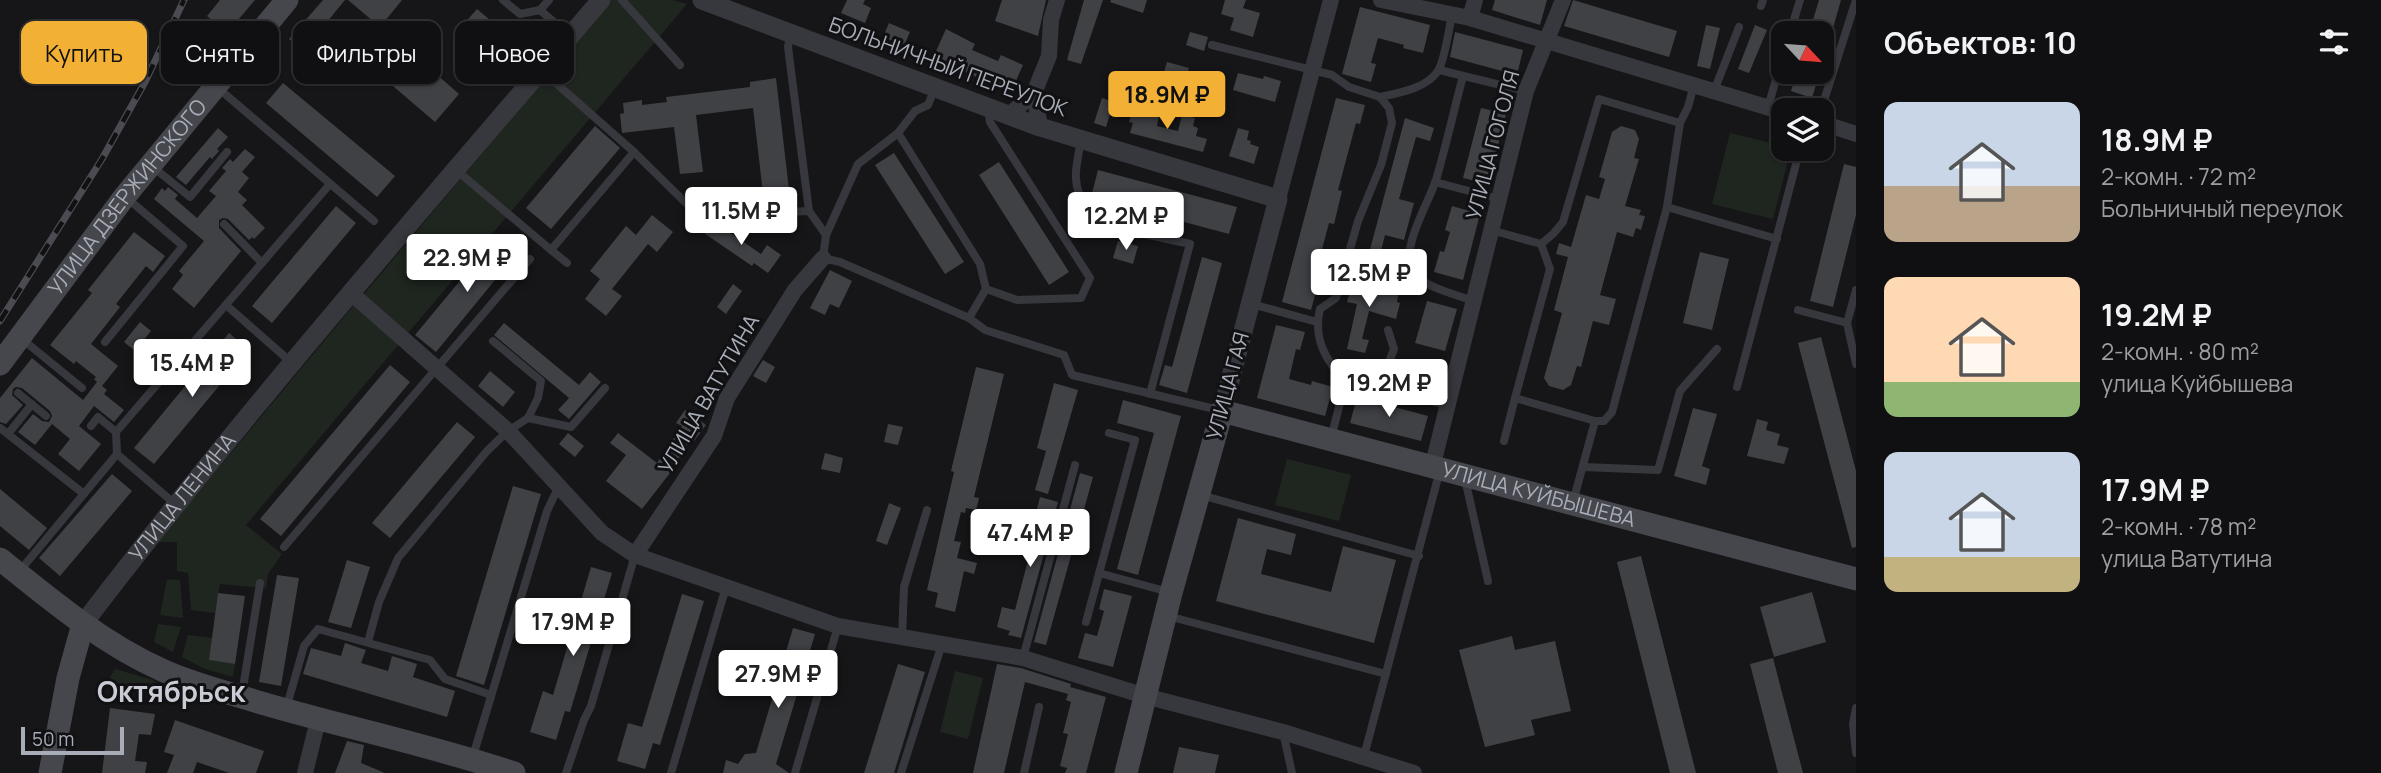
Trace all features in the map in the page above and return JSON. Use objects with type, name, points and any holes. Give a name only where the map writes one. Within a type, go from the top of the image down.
[{"type":"main road","name":"УЛИЦА ДЗЕРЖИНСКОГО","points":[[0,364],[125,196],[280,5]]},
{"type":"main road","name":"УЛИЦА КУЙБЫШЕВА","points":[[1222,411],[1856,579]]},
{"type":"main road","name":"УЛИЦА ГАЯ","points":[[1126,773],[1171,593],[1222,411]]},
{"type":"main road","points":[[9,566],[83,624],[162,670],[318,720],[472,759],[514,773]]},
{"type":"main road","name":"УЛИЦА ЛЕНИНА","points":[[50,773],[68,678],[83,624]]},
{"type":"street","name":"УЛИЦА ЛЕНИНА","points":[[574,31],[601,0]]},
{"type":"street","name":"БОЛЬНИЧНЫЙ ПЕРЕУЛОК","points":[[702,0],[719,4],[790,34],[1008,116],[1278,199]]},
{"type":"street","points":[[1008,116],[1034,93],[1049,56],[1051,20],[1057,0]]},
{"type":"street","name":"УЛИЦА ГАЯ","points":[[1222,411],[1331,0]]},
{"type":"street","points":[[1381,0],[1470,19],[1771,108]]},
{"type":"street","points":[[1470,19],[1475,0]]},
{"type":"street","name":"УЛИЦА ГОГОЛЯ","points":[[1436,469],[1447,405],[1526,91],[1563,0]]},
{"type":"street","name":"УЛИЦА ЛЕНИНА","points":[[83,624],[175,504],[529,84]]},
{"type":"street","points":[[1034,93],[1040,127]]},
{"type":"street","points":[[1834,127],[1856,134]]},
{"type":"street","name":"УЛИЦА ВАТУТИНА","points":[[635,555],[714,436],[727,398],[788,300],[824,258]]},
{"type":"street","points":[[351,293],[508,431],[602,533],[635,555],[838,626],[1023,658],[1145,696],[1283,732],[1414,773]]},
{"type":"street","points":[[305,773],[318,720]]},
{"type":"lane","points":[[503,0],[520,14],[540,10],[549,0]]},
{"type":"lane","points":[[622,0],[680,65]]},
{"type":"lane","points":[[1794,21],[1800,0]]},
{"type":"lane","points":[[1825,98],[1856,0]]},
{"type":"lane","points":[[540,10],[553,21]]},
{"type":"lane","points":[[1212,45],[1313,69],[1332,75],[1349,87],[1380,97],[1426,83],[1439,70],[1452,15]]},
{"type":"lane","points":[[1714,91],[1739,27]]},
{"type":"lane","points":[[790,34],[788,47],[809,211],[826,235]]},
{"type":"lane","points":[[1439,70],[1526,91]]},
{"type":"lane","points":[[1463,76],[1435,183],[1419,217],[1408,263],[1413,275],[1428,284],[1474,301]]},
{"type":"lane","points":[[557,84],[634,152],[695,212]]},
{"type":"lane","points":[[1515,398],[1595,421],[1604,421],[1612,412],[1667,207],[1680,123],[1694,85]]},
{"type":"lane","points":[[216,86],[374,221]]},
{"type":"lane","points":[[935,88],[928,105],[915,111],[898,133],[858,164],[826,235],[824,258],[840,262],[969,318],[985,330],[1065,355],[1072,375],[1222,411]]},
{"type":"lane","points":[[1380,97],[1389,108],[1392,123],[1381,165],[1358,221],[1336,299],[1320,309],[1317,322],[1321,349],[1335,371],[1346,380],[1447,405]]},
{"type":"lane","points":[[1541,244],[1563,222],[1599,99],[1680,123]]},
{"type":"lane","points":[[986,289],[1017,300],[1081,298],[1090,278],[990,122],[988,108]]},
{"type":"lane","points":[[898,133],[980,264],[986,289],[969,318]]},
{"type":"lane","points":[[1081,139],[1076,178],[1080,200],[1093,214],[1108,224],[1190,244],[1150,394]]},
{"type":"lane","points":[[151,165],[190,197],[227,152]]},
{"type":"lane","points":[[551,250],[634,152]]},
{"type":"lane","points":[[1737,387],[1797,161]]},
{"type":"lane","points":[[456,170],[567,263]]},
{"type":"lane","points":[[1435,183],[1499,199]]},
{"type":"lane","points":[[9,566],[84,494],[117,454],[116,432],[330,184]]},
{"type":"lane","points":[[104,342],[183,246],[125,196]]},
{"type":"lane","points":[[1667,207],[1777,239]]},
{"type":"lane","points":[[739,230],[749,214],[809,211]]},
{"type":"lane","points":[[224,224],[262,263]]},
{"type":"lane","points":[[1491,230],[1541,244]]},
{"type":"lane","points":[[1504,441],[1550,269],[1541,244]]},
{"type":"lane","points":[[284,547],[530,259]]},
{"type":"lane","points":[[1856,290],[1847,323],[1856,364]]},
{"type":"lane","points":[[1250,303],[1317,322]]},
{"type":"lane","points":[[226,305],[292,363]]},
{"type":"lane","points":[[1798,310],[1847,323]]},
{"type":"lane","points":[[1379,388],[1394,349],[1388,330]]},
{"type":"lane","points":[[20,337],[82,388]]},
{"type":"lane","points":[[368,642],[379,602],[398,558],[487,451],[508,431],[528,418],[538,398],[541,381],[493,341]]},
{"type":"lane","points":[[1583,467],[1658,470],[1680,391],[1717,349]]},
{"type":"lane","points":[[1331,441],[1346,380]]},
{"type":"lane","points":[[528,418],[571,427],[605,388]]},
{"type":"lane","points":[[18,393],[46,416]]},
{"type":"lane","points":[[8,434],[32,404]]},
{"type":"lane","points":[[91,426],[98,417],[116,432]]},
{"type":"lane","points":[[1573,505],[1595,421]]},
{"type":"lane","points":[[0,428],[84,494]]},
{"type":"lane","points":[[1086,622],[1135,440],[1109,433]]},
{"type":"lane","points":[[117,454],[175,504]]},
{"type":"lane","points":[[1023,658],[1075,465]]},
{"type":"lane","points":[[1364,756],[1418,556],[1436,469]]},
{"type":"lane","points":[[1464,476],[1488,582]]},
{"type":"lane","points":[[472,759],[547,511],[559,486]]},
{"type":"lane","points":[[1199,494],[1418,556]]},
{"type":"lane","points":[[902,637],[904,587],[927,510]]},
{"type":"lane","points":[[566,773],[591,706],[635,555]]},
{"type":"lane","points":[[1099,573],[1171,593]]},
{"type":"lane","points":[[242,697],[260,583]]},
{"type":"lane","points":[[671,773],[726,587]]},
{"type":"lane","points":[[1166,616],[1386,674]]},
{"type":"lane","points":[[795,773],[838,626]]},
{"type":"lane","points":[[286,710],[304,646],[318,629],[430,660],[445,679],[491,695]]},
{"type":"lane","points":[[901,773],[942,644]]},
{"type":"lane","points":[[1024,773],[1039,707]]},
{"type":"lane","points":[[1856,708],[1853,724],[1856,753]]},
{"type":"lane","points":[[1283,732],[1292,773]]},
{"type":"shaded area","points":[[611,0],[673,0],[687,4],[408,333],[364,294],[540,84],[574,84],[574,44]]},
{"type":"shaded area","points":[[1730,133],[1771,143],[1771,161],[1788,161],[1773,219],[1712,204]]},
{"type":"shaded area","points":[[354,305],[399,344],[246,525],[282,554],[268,574],[266,588],[220,584],[215,613],[191,610],[188,573],[177,571],[177,542],[157,542]]},
{"type":"shaded area","points":[[1287,459],[1351,475],[1339,521],[1275,505]]},
{"type":"shaded area","points":[[167,579],[180,580],[183,618],[160,615]]},
{"type":"shaded area","points":[[158,624],[181,627],[173,652],[154,642]]},
{"type":"shaded area","points":[[188,635],[212,638],[209,660],[235,664],[233,677],[205,669],[182,657]]},
{"type":"shaded area","points":[[115,669],[153,680],[163,689],[162,693],[156,695],[108,686],[106,684]]},
{"type":"shaded area","points":[[955,671],[983,678],[968,739],[940,732]]},
{"type":"building","points":[[220,0],[255,0],[237,21],[213,21],[207,16]]},
{"type":"building","points":[[323,0],[345,0],[328,21],[305,21]]},
{"type":"building","points":[[348,0],[402,0],[385,21],[373,21]]},
{"type":"building","points":[[847,0],[865,0],[863,4],[871,8],[865,23],[841,13]]},
{"type":"building","points":[[1002,0],[1046,0],[1038,36],[995,21]]},
{"type":"building","points":[[1084,0],[1103,0],[1081,64],[1067,60]]},
{"type":"building","points":[[1147,0],[1143,13],[1110,2]]},
{"type":"building","points":[[1225,0],[1246,0],[1243,8],[1260,13],[1253,37],[1230,30],[1234,18],[1221,14]]},
{"type":"building","points":[[1495,0],[1547,0],[1540,25],[1492,10]]},
{"type":"building","points":[[1573,0],[1677,31],[1669,57],[1564,26]]},
{"type":"building","points":[[1819,0],[1841,0],[1834,24],[1834,21],[1813,21]]},
{"type":"building","points":[[1360,7],[1430,25],[1423,53],[1378,38],[1371,63],[1376,64],[1371,82],[1342,74]]},
{"type":"building","points":[[477,9],[491,21],[466,21]]},
{"type":"building","points":[[889,23],[910,32],[904,46],[883,37]]},
{"type":"building","points":[[1706,25],[1720,28],[1710,69],[1697,66]]},
{"type":"building","points":[[1755,25],[1767,30],[1749,73],[1738,69]]},
{"type":"building","points":[[946,29],[975,44],[972,50],[998,61],[1001,55],[1023,65],[1011,92],[933,58]]},
{"type":"building","points":[[1190,32],[1208,37],[1204,51],[1186,45]]},
{"type":"building","points":[[1455,32],[1523,50],[1517,75],[1450,57]]},
{"type":"building","points":[[1167,62],[1189,68],[1183,86],[1162,79]]},
{"type":"building","points":[[1238,73],[1281,81],[1275,102],[1233,90]]},
{"type":"building","points":[[441,78],[459,94],[435,122],[391,84],[441,84]]},
{"type":"building","points":[[776,78],[789,190],[763,193],[753,108],[696,115],[703,172],[680,174],[674,127],[622,133],[620,114],[624,113],[623,103],[642,100],[642,105],[667,102],[666,97],[750,87],[750,82]]},
{"type":"building","points":[[283,83],[395,176],[377,197],[266,103]]},
{"type":"building","points":[[1793,84],[1816,84],[1812,98],[1791,91]]},
{"type":"building","points":[[1102,98],[1114,102],[1106,127],[1094,123]]},
{"type":"building","points":[[1336,98],[1365,105],[1360,124],[1356,123],[1338,190],[1342,191],[1334,224],[1329,223],[1311,291],[1316,292],[1311,310],[1282,302]]},
{"type":"building","points":[[1481,108],[1506,114],[1488,184],[1463,178]]},
{"type":"building","points":[[1132,109],[1159,116],[1157,126],[1178,131],[1182,115],[1195,118],[1193,126],[1198,128],[1196,136],[1207,139],[1203,152],[1130,133],[1133,123],[1129,122]]},
{"type":"building","points":[[1405,118],[1434,128],[1430,141],[1416,137],[1399,199],[1414,203],[1404,240],[1385,235],[1379,259],[1368,257]]},
{"type":"building","points":[[595,126],[620,148],[551,229],[526,208]]},
{"type":"building","points":[[1621,126],[1635,130],[1639,139],[1634,158],[1639,159],[1625,206],[1641,210],[1639,215],[1645,216],[1641,230],[1636,228],[1633,237],[1617,232],[1600,295],[1616,299],[1609,325],[1593,321],[1581,367],[1577,366],[1571,385],[1563,390],[1549,386],[1544,378],[1562,313],[1554,310],[1568,257],[1556,254],[1559,243],[1571,247],[1586,195],[1599,199],[1605,179],[1599,177],[1612,132]]},
{"type":"building","points":[[218,128],[228,137],[212,159],[210,157],[186,185],[176,177]]},
{"type":"building","points":[[1238,128],[1249,131],[1247,140],[1259,147],[1254,164],[1229,156]]},
{"type":"building","points":[[245,149],[255,157],[242,172],[249,178],[238,192],[247,200],[242,205],[265,228],[254,239],[252,237],[249,240],[228,219],[219,220],[219,228],[241,251],[194,308],[172,289],[183,275],[179,271],[204,241],[154,199],[162,188],[165,191],[168,187],[178,195],[175,199],[197,218],[216,196],[209,191],[226,171],[222,168],[230,159],[233,162]]},
{"type":"building","points":[[894,153],[964,262],[945,274],[875,165]]},
{"type":"building","points":[[999,162],[1069,272],[1049,285],[979,175]]},
{"type":"building","points":[[1844,164],[1856,167],[1856,215],[1833,307],[1810,301]]},
{"type":"building","points":[[1098,170],[1237,207],[1229,234],[1091,197]]},
{"type":"building","points":[[336,206],[356,223],[272,323],[252,306]]},
{"type":"building","points":[[1452,206],[1480,214],[1463,280],[1434,272],[1440,251],[1444,252],[1450,232],[1445,230]]},
{"type":"building","points":[[652,215],[673,232],[657,252],[648,244],[612,289],[622,296],[606,316],[585,299],[600,279],[590,271],[626,226],[636,235]]},
{"type":"building","points":[[709,218],[761,254],[767,245],[781,255],[768,273],[754,263],[752,266],[701,231]]},
{"type":"building","points":[[134,232],[165,256],[153,272],[146,266],[116,304],[120,307],[91,344],[118,366],[102,386],[107,390],[104,394],[124,410],[114,422],[94,406],[79,426],[101,444],[79,471],[58,454],[70,439],[52,424],[35,445],[18,432],[33,414],[42,421],[49,422],[52,416],[50,411],[22,388],[16,387],[12,395],[23,405],[6,424],[0,422],[0,398],[32,358],[83,400],[97,382],[94,379],[96,377],[50,345],[92,293],[88,290]]},
{"type":"building","points":[[498,235],[518,252],[436,352],[415,335]]},
{"type":"building","points":[[1118,241],[1138,246],[1133,264],[1113,258]]},
{"type":"building","points":[[1700,252],[1729,259],[1712,330],[1683,323]]},
{"type":"building","points":[[1202,257],[1222,263],[1187,393],[1159,385],[1165,365],[1172,367]]},
{"type":"building","points":[[830,270],[852,281],[839,308],[830,304],[825,315],[810,308]]},
{"type":"building","points":[[1353,279],[1399,291],[1397,302],[1400,303],[1396,319],[1369,311],[1362,339],[1369,340],[1365,353],[1347,349],[1357,304],[1347,302]]},
{"type":"building","points":[[733,284],[742,291],[726,314],[717,307]]},
{"type":"building","points":[[1427,301],[1457,309],[1445,351],[1415,343]]},
{"type":"building","points":[[140,322],[151,331],[135,351],[124,342]]},
{"type":"building","points":[[504,323],[579,385],[590,372],[601,382],[569,419],[558,410],[569,398],[494,335]]},
{"type":"building","points":[[1276,325],[1305,332],[1300,350],[1296,349],[1289,379],[1311,385],[1312,381],[1333,387],[1325,416],[1257,398]]},
{"type":"building","points":[[229,333],[249,350],[154,464],[134,448]]},
{"type":"building","points":[[1821,337],[1856,471],[1856,547],[1852,548],[1798,343]]},
{"type":"building","points":[[763,360],[775,367],[766,383],[753,376]]},
{"type":"building","points":[[390,365],[410,382],[281,536],[260,519]]},
{"type":"building","points":[[976,367],[1004,374],[974,497],[979,498],[976,510],[966,508],[965,513],[961,512],[954,541],[961,542],[957,558],[977,563],[974,574],[964,571],[955,612],[935,607],[938,593],[927,590]]},
{"type":"building","points":[[490,371],[515,392],[503,407],[478,386]]},
{"type":"building","points":[[1054,383],[1078,390],[1048,494],[1035,490],[1046,451],[1037,448]]},
{"type":"building","points":[[1357,397],[1428,416],[1421,441],[1350,423]]},
{"type":"building","points":[[1123,400],[1181,416],[1138,575],[1117,569],[1154,433],[1117,423]]},
{"type":"building","points":[[1693,408],[1717,414],[1702,466],[1710,469],[1706,485],[1674,476]]},
{"type":"building","points":[[685,410],[706,425],[694,441],[691,438],[670,473],[642,509],[606,481],[626,455],[610,443],[618,433],[657,463],[682,426],[676,423]]},
{"type":"building","points":[[1757,419],[1768,422],[1766,430],[1780,434],[1777,445],[1789,448],[1784,464],[1747,456]]},
{"type":"building","points":[[457,422],[475,437],[390,538],[372,523]]},
{"type":"building","points":[[888,424],[903,427],[898,445],[884,442]]},
{"type":"building","points":[[568,433],[584,446],[575,457],[559,444]]},
{"type":"building","points":[[825,453],[843,458],[840,473],[821,469]]},
{"type":"building","points":[[1080,473],[1093,477],[1046,645],[1034,642]]},
{"type":"building","points":[[112,474],[132,491],[60,576],[39,558]]},
{"type":"building","points":[[513,486],[541,494],[484,685],[456,676]]},
{"type":"building","points":[[0,489],[47,528],[29,550],[0,526]]},
{"type":"building","points":[[1040,497],[1058,502],[1021,638],[1008,635],[1010,631],[997,627],[1002,607],[1015,610],[1033,541],[1029,540]]},
{"type":"building","points":[[889,503],[901,508],[887,545],[876,541]]},
{"type":"building","points":[[1238,518],[1296,534],[1291,555],[1267,549],[1261,574],[1331,592],[1343,546],[1396,560],[1374,643],[1216,601]]},
{"type":"building","points":[[1641,556],[1696,773],[1670,773],[1617,562]]},
{"type":"building","points":[[347,560],[370,567],[351,628],[328,622]]},
{"type":"building","points":[[591,567],[612,573],[570,712],[565,711],[556,740],[530,732],[543,691],[553,695]]},
{"type":"building","points":[[277,575],[299,578],[281,686],[259,682]]},
{"type":"building","points":[[1104,589],[1132,596],[1113,667],[1078,658],[1085,633],[1097,636],[1104,611],[1099,609]]},
{"type":"building","points":[[1812,592],[1826,642],[1774,657],[1760,607]]},
{"type":"building","points":[[218,593],[245,596],[235,664],[209,660]]},
{"type":"building","points":[[682,594],[704,601],[660,745],[653,743],[645,769],[617,761],[628,723],[642,727]]},
{"type":"building","points":[[793,628],[815,634],[776,764],[789,773],[723,773],[726,760],[738,764],[745,754],[756,753]]},
{"type":"building","points":[[1512,636],[1515,650],[1555,641],[1571,711],[1531,720],[1535,735],[1485,747],[1459,650]]},
{"type":"building","points":[[345,643],[366,650],[361,663],[388,671],[392,656],[417,664],[413,677],[455,691],[447,717],[303,674],[311,648],[341,656]]},
{"type":"building","points":[[1773,658],[1803,773],[1778,773],[1750,664]]},
{"type":"building","points":[[898,664],[925,672],[894,773],[864,773]]},
{"type":"building","points":[[997,664],[1021,668],[1071,684],[1070,687],[1106,697],[1086,773],[1065,773],[1067,768],[1060,766],[1068,734],[1063,733],[1071,702],[1066,700],[1068,694],[1025,682],[1004,773],[973,773]]},
{"type":"building","points":[[110,708],[155,714],[151,735],[139,734],[135,761],[147,762],[145,773],[102,773]]},
{"type":"building","points":[[175,720],[264,751],[256,773],[229,773],[197,762],[193,773],[167,773],[174,755],[164,752]]},
{"type":"building","points":[[347,741],[364,745],[361,763],[385,773],[335,773]]},
{"type":"building","points":[[1179,747],[1219,755],[1215,773],[1173,773]]},
{"type":"railway","points":[[0,321],[102,159],[145,82],[184,0]]},
{"type":"district","name":"Октябрьск","points":[[171,692]]}]
